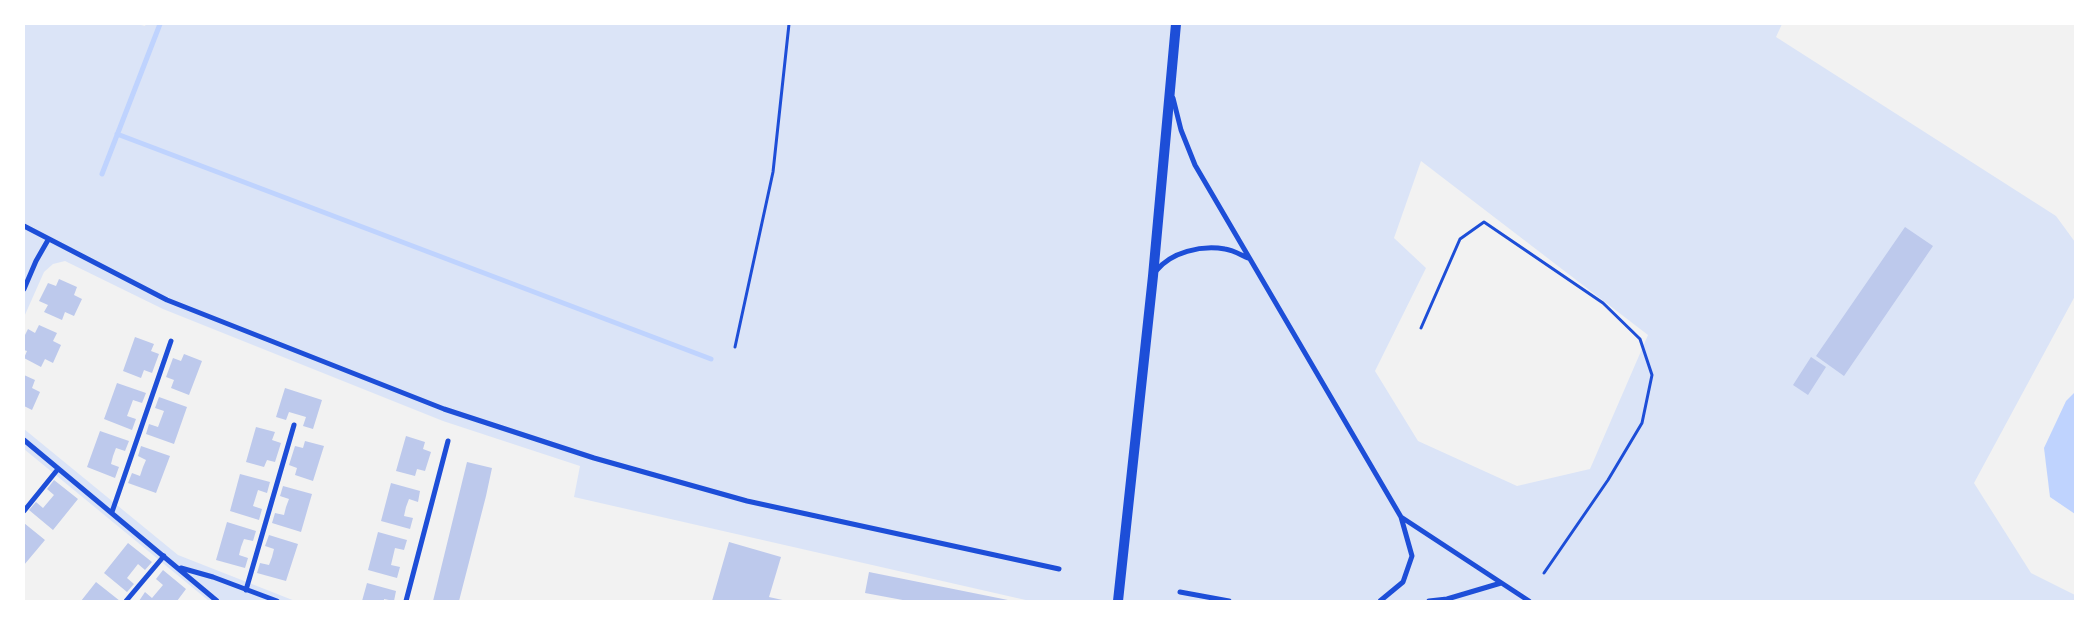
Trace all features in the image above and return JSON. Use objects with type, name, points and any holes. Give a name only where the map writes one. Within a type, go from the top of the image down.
[{"type":"main road","points":[[1118,601],[1176,24]]},
{"type":"street","points":[[1170,84],[1178,121],[1195,165],[1401,517],[1412,556],[1403,582],[1380,601]]},
{"type":"street","points":[[24,226],[167,300],[444,409],[594,458],[747,501],[1059,569]]},
{"type":"street","points":[[24,289],[36,261],[48,240]]},
{"type":"street","points":[[1152,276],[1168,258],[1199,249],[1226,249],[1248,258]]},
{"type":"street","points":[[112,512],[170,341]]},
{"type":"street","points":[[246,590],[294,425]]},
{"type":"street","points":[[24,440],[217,601]]},
{"type":"street","points":[[406,601],[448,441]]},
{"type":"street","points":[[24,511],[58,469]]},
{"type":"street","points":[[1401,517],[1529,601]]},
{"type":"street","points":[[126,601],[164,556]]},
{"type":"street","points":[[178,567],[213,577],[277,601]]},
{"type":"street","points":[[1429,601],[1447,599],[1501,583]]},
{"type":"street","points":[[1180,592],[1229,601]]},
{"type":"path","points":[[735,347],[773,172],[789,24]]},
{"type":"path","points":[[1421,328],[1460,239],[1484,222],[1603,303],[1640,339],[1652,375],[1642,423],[1608,480],[1544,573]]},
{"type":"shaded area","points":[[24,24],[137,24],[145,26],[146,24],[1782,24],[1776,37],[2056,216],[2075,242],[2075,296],[1974,483],[2031,573],[2075,595],[2075,601],[1030,601],[574,497],[580,466],[443,421],[163,309],[65,261],[53,264],[44,272],[24,317]],"holes":[[[1421,161],[1648,335],[1590,469],[1517,486],[1418,441],[1375,371],[1426,268],[1394,238]]]},
{"type":"shaded area","points":[[24,429],[178,555],[295,601],[209,601],[24,449]]},
{"type":"water","points":[[2075,392],[2075,514],[2050,497],[2044,448],[2066,401]]},
{"type":"building","points":[[1905,227],[1933,246],[1844,376],[1816,356]]},
{"type":"building","points":[[59,279],[77,287],[74,295],[82,299],[74,316],[65,312],[62,320],[44,312],[48,305],[39,301],[48,283],[56,286]]},
{"type":"building","points":[[39,325],[57,333],[53,341],[61,345],[53,363],[45,359],[41,367],[24,358],[27,351],[24,350],[24,337],[28,329],[35,333]]},
{"type":"building","points":[[135,337],[154,344],[151,351],[159,354],[152,373],[144,370],[141,378],[123,371]]},
{"type":"building","points":[[184,354],[202,361],[189,395],[171,388],[174,380],[166,377],[173,358],[181,361]]},
{"type":"building","points":[[1811,357],[1826,367],[1808,395],[1793,385]]},
{"type":"building","points":[[24,375],[35,380],[32,388],[40,392],[32,410],[24,406]]},
{"type":"building","points":[[117,383],[146,393],[142,403],[133,400],[127,416],[136,419],[132,430],[104,419]]},
{"type":"building","points":[[285,388],[322,400],[313,429],[303,426],[306,417],[289,412],[286,420],[276,417]]},
{"type":"building","points":[[159,397],[187,407],[174,444],[146,434],[149,424],[158,427],[164,411],[155,408]]},
{"type":"building","points":[[256,427],[275,432],[272,440],[281,443],[275,462],[267,460],[264,467],[246,462]]},
{"type":"building","points":[[100,431],[129,441],[125,451],[116,448],[111,464],[119,467],[115,478],[87,467]]},
{"type":"building","points":[[406,436],[425,442],[423,449],[431,452],[425,471],[417,469],[415,476],[396,471]]},
{"type":"building","points":[[305,441],[324,446],[313,481],[295,475],[297,468],[289,465],[295,446],[303,448]]},
{"type":"building","points":[[141,446],[170,456],[156,493],[128,483],[132,473],[140,476],[146,460],[138,456]]},
{"type":"building","points":[[467,462],[492,468],[486,496],[459,601],[433,601]]},
{"type":"building","points":[[240,474],[270,482],[267,493],[258,490],[253,506],[262,509],[259,520],[230,511]]},
{"type":"building","points":[[54,480],[78,499],[53,530],[29,510],[36,502],[43,508],[54,495],[47,489]]},
{"type":"building","points":[[391,483],[420,491],[418,502],[409,499],[406,507],[404,516],[413,518],[410,529],[381,521]]},
{"type":"building","points":[[283,486],[312,494],[301,532],[272,523],[275,513],[284,515],[289,499],[280,496]]},
{"type":"building","points":[[227,522],[256,531],[253,541],[244,539],[241,547],[239,555],[248,558],[245,568],[216,560]]},
{"type":"building","points":[[24,523],[45,540],[24,565]]},
{"type":"building","points":[[378,532],[407,540],[404,550],[395,548],[391,565],[400,567],[397,578],[368,570]]},
{"type":"building","points":[[269,535],[298,544],[286,581],[257,573],[260,563],[269,565],[272,557],[274,549],[265,546]]},
{"type":"building","points":[[729,542],[781,557],[769,597],[787,601],[712,601]]},
{"type":"building","points":[[128,543],[152,562],[145,570],[138,564],[127,578],[134,584],[127,592],[104,573]]},
{"type":"building","points":[[163,570],[186,589],[177,601],[139,601],[145,592],[152,598],[163,585],[156,579]]},
{"type":"building","points":[[869,572],[1008,601],[908,601],[865,593]]},
{"type":"building","points":[[96,582],[120,601],[81,601]]},
{"type":"building","points":[[367,583],[396,591],[394,601],[384,599],[384,601],[362,601]]},
{"type":"waterway","points":[[102,174],[160,24]]},
{"type":"waterway","points":[[117,134],[711,359]]}]
